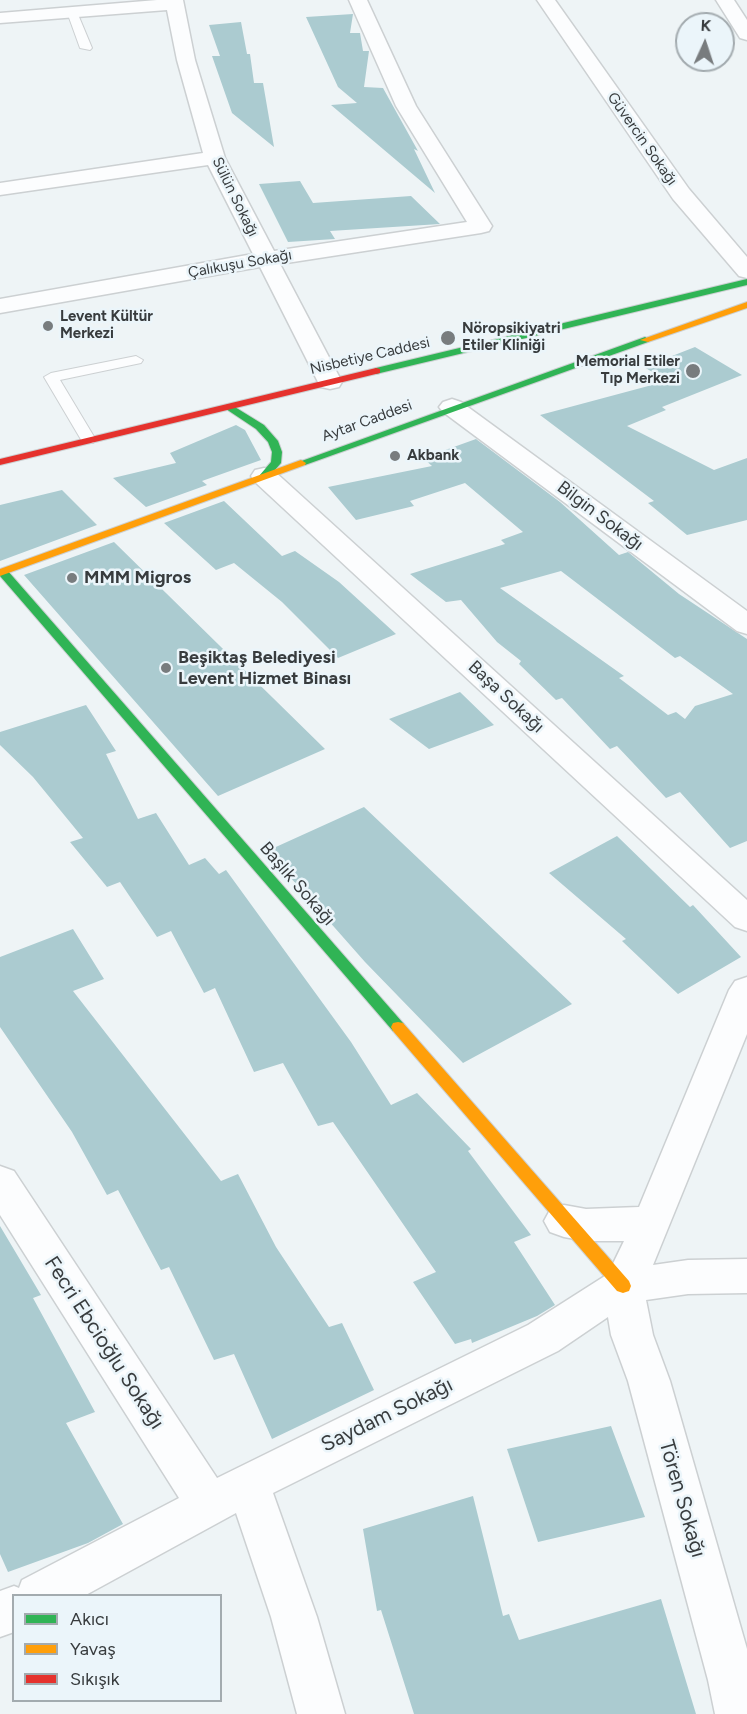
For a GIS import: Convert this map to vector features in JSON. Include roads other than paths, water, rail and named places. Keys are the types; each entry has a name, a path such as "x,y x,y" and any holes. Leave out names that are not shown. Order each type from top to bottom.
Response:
{"main road":[{"name":"Nisbetiye Caddesi","path":"0,462 747,282"},
{"name":"Aytar Caddesi","path":"2,572 264,476 460,397 484,396 744,309"},
{"path":"460,365 461,359 474,349"},
{"path":"460,397 484,396"},
{"path":"230,407 260,427 273,441 277,452 276,462 264,476"},
{"name":"Başlık Sokağı","path":"2,572 564,1221 623,1286"}],"street":[{"name":"Çalıkuşu Sokağı","path":"0,306 266,259 481,226 406,106 358,0"},
{"name":"Güvercin Sokağı","path":"546,0 681,194 747,271"},
{"path":"725,0 747,34"},
{"path":"0,18 174,2"},
{"name":"Sülün Sokağı","path":"174,2 186,60 215,158 330,382"},
{"path":"0,189 215,158"},
{"name":"Bilgin Sokağı","path":"460,397 747,625"},
{"name":"Başa Sokağı","path":"264,476 747,919"},
{"path":"623,1286 653,1221 747,990"},
{"name":"Fecri Ebcioğlu Sokağı","path":"0,1182 209,1505"},
{"path":"564,1221 598,1225 653,1221"},
{"name":"Saydam Sokağı","path":"42,1594 249,1484 543,1338 623,1286 688,1277 747,1276"},
{"name":"Tören Sokağı","path":"623,1286 632,1335 649,1381 732,1680 739,1714"},
{"path":"249,1484 294,1617 321,1714"}],"lane":[{"path":"72,12 86,48"},
{"path":"88,440 51,377 136,360"}],"place":[{"name":"Levent Kültür Merkezi","path":"48,326"},
{"name":"Nöropsikiyatri Etiler Kliniği","path":"448,338"},
{"name":"Memorial Etiler Tıp Merkezi","path":"693,371"},
{"name":"Akbank","path":"395,456"},
{"name":"MMM Migros","path":"72,578"},
{"name":"Beşiktaş Belediyesi Levent Hizmet Binası","path":"166,668"}]}
